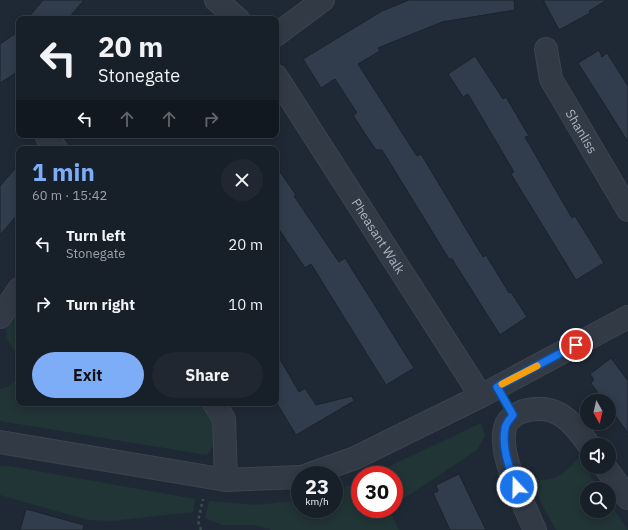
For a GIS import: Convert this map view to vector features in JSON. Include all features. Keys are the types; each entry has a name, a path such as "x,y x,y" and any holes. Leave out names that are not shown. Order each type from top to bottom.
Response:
{"street":[{"path":"216,0 235,16"},
{"path":"279,33 323,0"},
{"name":"Shanliss","path":"546,49 551,79 628,210"},
{"name":"Pheasant Walk","path":"279,80 489,391 513,415"},
{"path":"0,317 16,293"},
{"path":"332,466 355,458 489,391 628,317"},
{"path":"216,406 224,419 226,480"},
{"path":"535,530 511,473 505,443 504,427 513,415 532,409 555,411 574,425 584,438"},
{"path":"0,442 226,480 291,477"},
{"path":"610,474 628,498"}],"path":[{"path":"200,530 198,521 204,496 226,480"}],"shaded area":[{"path":"16,310 16,352 9,342 6,331 10,319"},
{"path":"16,380 16,406 203,406 213,424 216,442 207,455 0,421 0,389 9,386"},
{"path":"481,423 485,436 477,450 403,499 403,466 390,466"},
{"path":"578,458 580,461 580,474 589,474 595,482 580,482 580,518 616,518 616,512 628,530 556,530 542,505 532,480 547,480 558,476 568,469"},
{"path":"0,466 9,466 195,499 193,512 112,521 88,520 0,495"},
{"path":"351,484 351,518 393,518 399,530 272,530 255,525 223,525 205,518 209,501 256,505 291,501 291,518 343,518 343,488"}],"building":[{"path":"43,0 84,0 71,16 30,16"},
{"path":"409,0 514,0 515,10 442,22 378,48 380,51 358,64 417,156 421,154 483,257 486,255 509,293 511,292 527,317 500,335 452,259 449,259 382,150 376,150 365,134 353,115 357,113 335,79 321,88 303,59 382,11"},
{"path":"543,0 607,0 589,11 590,13 559,30"},
{"path":"16,33 16,73 0,83 0,44"},
{"path":"599,50 602,57 607,53 628,86 628,142 578,63"},
{"path":"475,56 503,99 506,97 529,136 525,137 572,218 575,216 604,263 576,280 511,174 514,172 468,94 463,97 448,74"},
{"path":"16,167 16,216 0,235 0,186"},
{"path":"279,170 296,195 294,196 339,262 345,258 414,368 386,385 311,264 305,268 279,229"},
{"path":"279,357 299,392 305,388 316,405 352,396 354,401 296,435 278,406"},
{"path":"611,358 628,381 628,433 616,417 616,394 599,394 591,383 594,380 590,374"},
{"path":"459,474 486,530 450,530 433,493 438,491 436,485"},
{"path":"26,509 84,525 83,530 20,530"}],"slow traffic":[{"path":"502,384 537,366"}],"route":[{"path":"517,487 511,473 505,443 504,427 513,415 497,387 576,345"}]}
